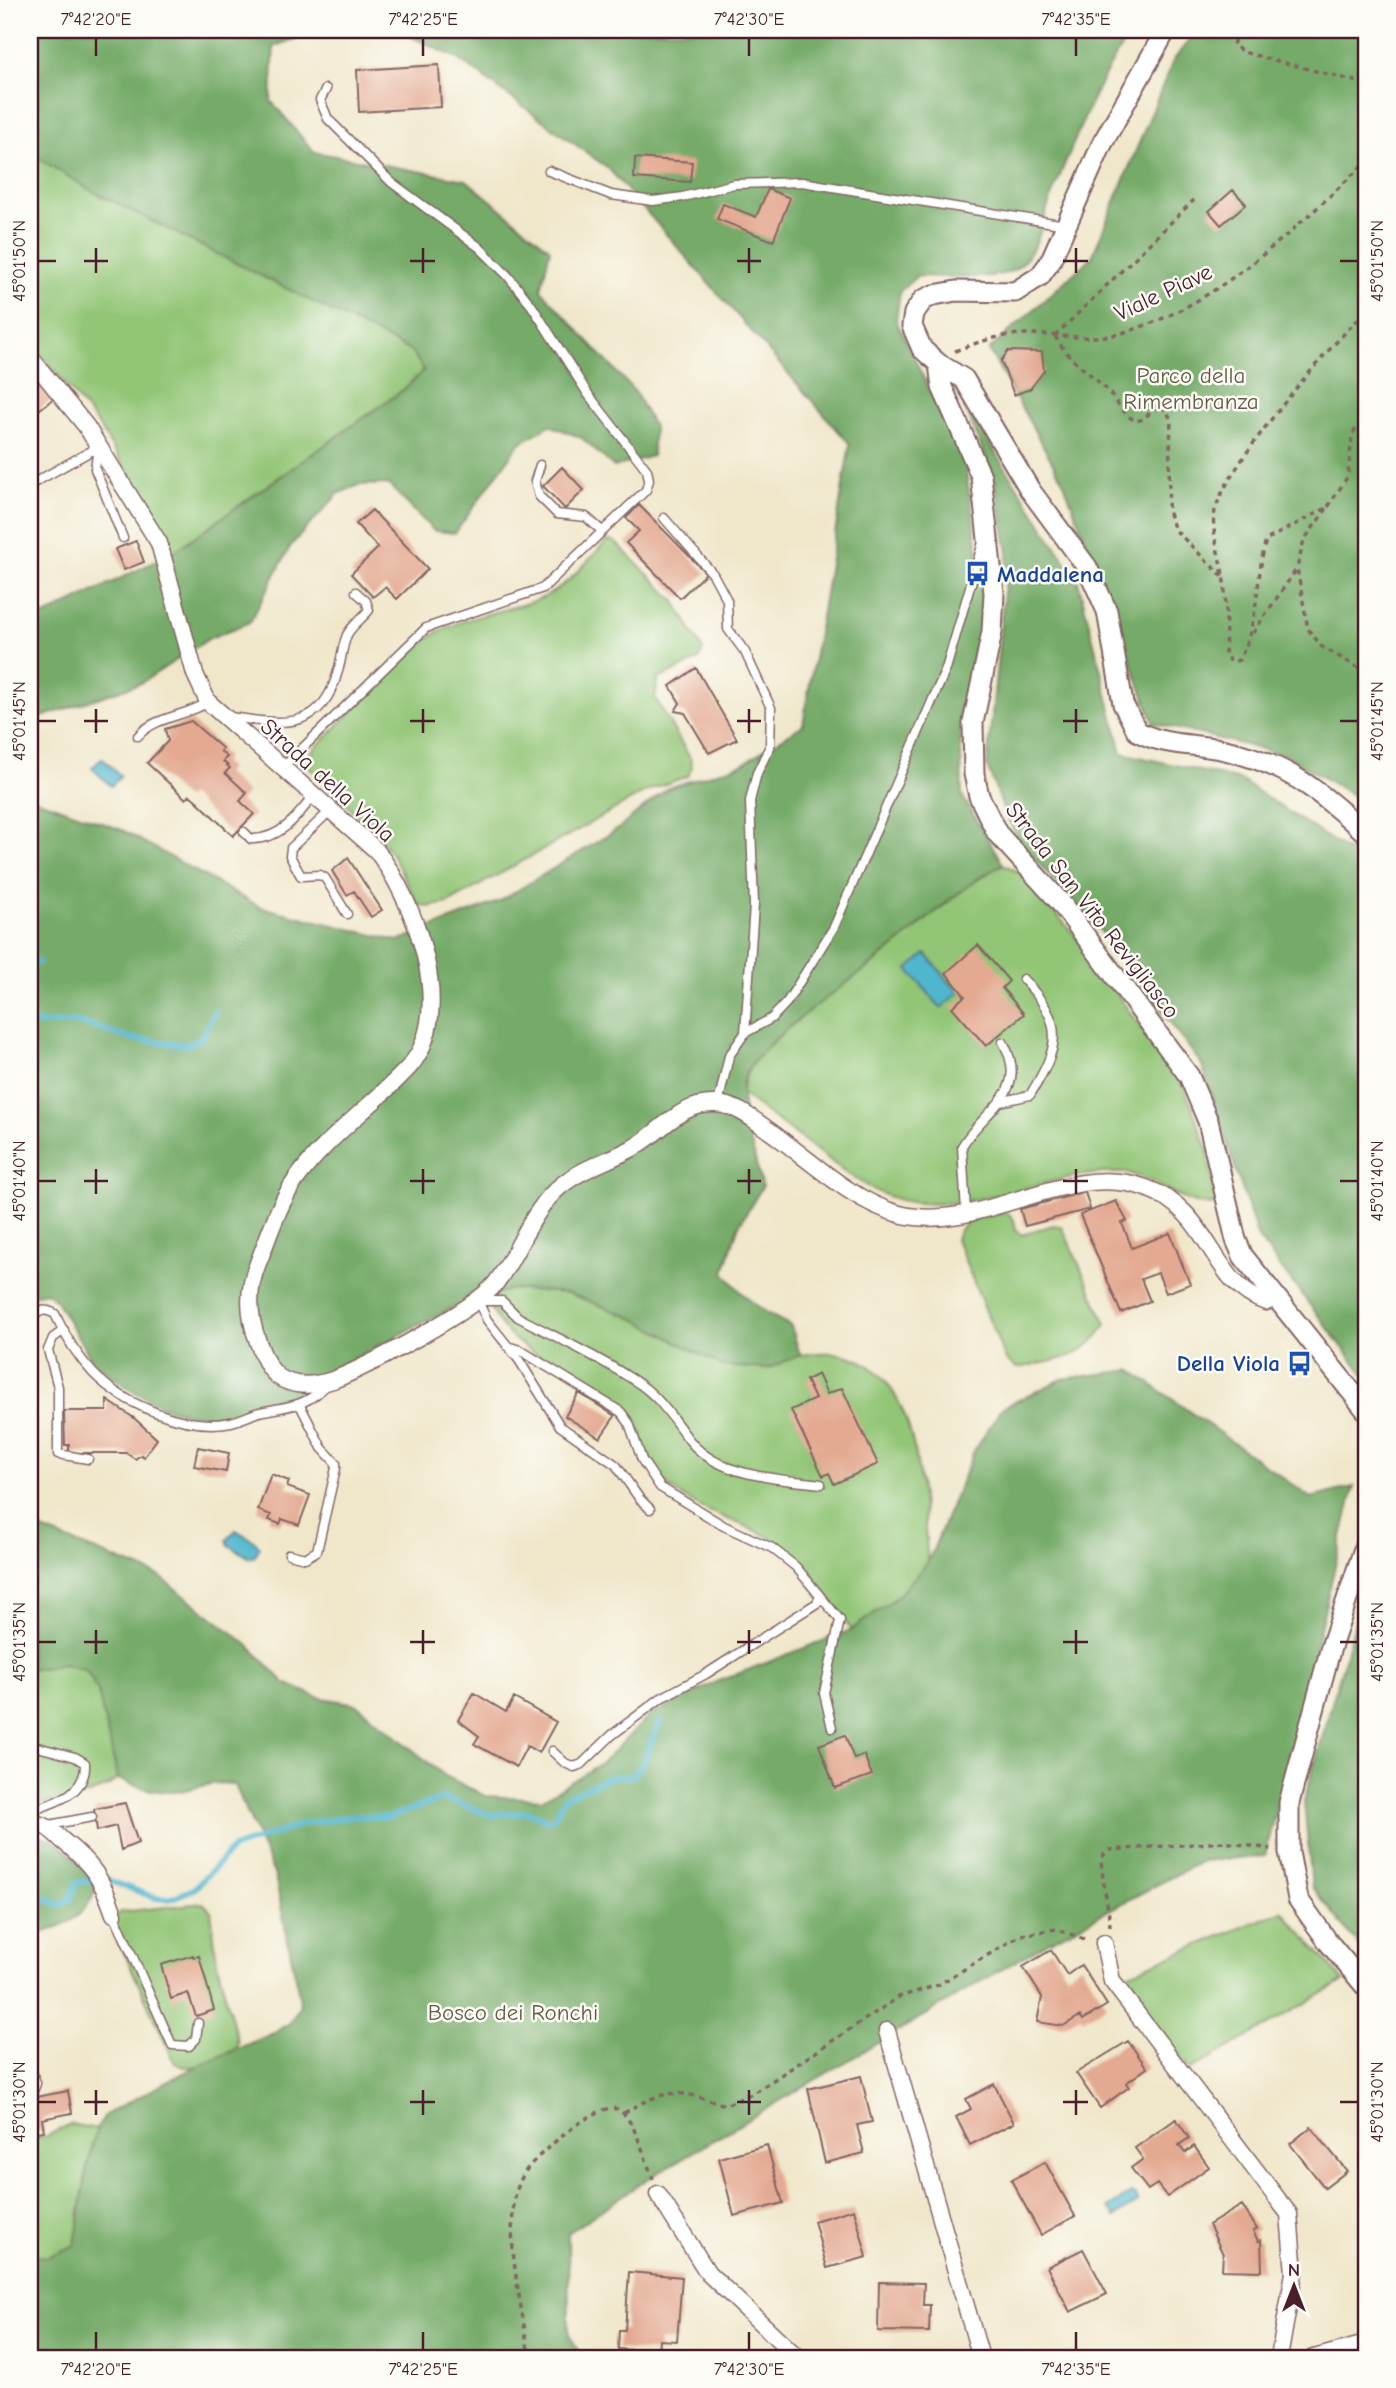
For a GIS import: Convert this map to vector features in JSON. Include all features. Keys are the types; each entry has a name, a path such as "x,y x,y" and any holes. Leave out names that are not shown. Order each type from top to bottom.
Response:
{"street":[{"name":"Strada San Vito Revigliasco","path":"1166,30 1102,144 1050,262 1024,288 998,293 956,291 934,295 923,300 914,313 912,326 922,349 939,364 942,387 977,461 987,530 994,608 973,723 974,774 979,796 998,833 1060,902 1189,1076 1208,1121 1236,1240 1255,1274 1366,1410"},
{"name":"Strada della Viola","path":"30,357 86,426 159,543 195,674 208,702 364,838 390,869 421,939 429,973 430,1010 421,1049 409,1066 338,1133 293,1184 250,1287 250,1311 254,1331 273,1373 285,1382 303,1385 330,1381 478,1301 494,1286 538,1212 559,1188 581,1172 629,1150 665,1122 688,1109 718,1104"},
{"path":"939,364 964,379 1030,490 1097,586 1113,633 1123,704 1137,731 1167,742 1222,749 1286,770 1307,782 1366,833"},
{"path":"718,1104 749,1116 858,1195 880,1207 919,1217 966,1213 1093,1181 1141,1186 1164,1196 1194,1221 1238,1288 1266,1302 1277,1298"},
{"path":"1366,1543 1331,1647 1289,1803 1289,1852 1298,1899 1329,1944 1366,1987"},
{"path":"38,1824 91,1864 105,1888 114,1914"},
{"path":"1104,1943 1112,1981 1289,2214 1294,2273 1279,2358"},
{"path":"887,2031 981,2358"},
{"path":"30,2078 30,2088"},
{"path":"659,2194 708,2273 798,2358"},
{"path":"1314,2358 1366,2344"}],"lane":[{"path":"282,768 426,628 542,588 646,490 649,480 647,470 588,394 532,306 508,276 479,247 391,183 328,119 320,100 326,89"},
{"path":"549,170 611,195 653,201 683,197 734,184 802,182 1066,225"},
{"path":"30,485 98,447"},
{"path":"98,447 95,469 123,537"},
{"path":"540,465 535,481 539,496 557,514 586,517 603,531"},
{"path":"664,518 713,574 727,600 727,629 745,652 771,708 770,746 757,773 750,801 754,905 745,1033"},
{"path":"718,1104 729,1056 745,1033 772,1018 787,1002 834,927 946,669 987,530"},
{"path":"223,716 291,723 312,716 333,687 349,630 369,610 366,601 356,592"},
{"path":"138,736 146,726 179,717 208,702"},
{"path":"244,832 251,839 264,839 283,829 315,794"},
{"path":"331,810 291,848 290,856 301,876 320,875 325,878 347,914"},
{"path":"1000,1102 1030,1095 1054,1054 1052,1023 1047,1009 1023,979"},
{"path":"966,1213 962,1146 1000,1102 1012,1079 1012,1064 1003,1042"},
{"path":"478,1301 560,1426 616,1465 650,1509"},
{"path":"478,1301 502,1301 518,1317 643,1386 676,1419 692,1444 721,1464 761,1476 821,1484"},
{"name":"Strada della Viola","path":"30,1321 39,1311 47,1309 55,1314 94,1373 152,1411 200,1424 230,1422 300,1405 315,1398 330,1381"},
{"path":"64,1330 53,1338 48,1350 58,1387 58,1454 88,1460"},
{"path":"507,1346 520,1350 621,1412 629,1423 642,1460 660,1487 724,1526 772,1548 796,1567 840,1620 824,1693 832,1728"},
{"path":"289,1554 305,1558 317,1551 336,1468 336,1464 322,1448 300,1405"},
{"path":"552,1751 565,1763 574,1767 582,1765 612,1735 662,1698 706,1674 817,1603 820,1596"},
{"path":"30,1745 75,1757 85,1763 86,1773 81,1785 69,1795 30,1811"},
{"path":"38,1824 92,1817"},
{"path":"114,1914 172,2045 189,2046 196,2039 198,2023"}],"path":[{"path":"1237,30 1233,45 1243,52 1366,84"},
{"name":"Viale Piave","path":"939,364 954,352 980,341 1011,335 1114,335 1159,318 1214,290 1299,225 1366,162"},
{"path":"1194,200 1055,336 1067,357 1102,385 1116,405 1135,421 1144,419 1157,405 1166,410 1171,420 1168,511 1175,530 1224,578"},
{"path":"1366,312 1346,330 1300,382 1222,490 1213,517 1224,578 1226,655 1231,662 1239,660 1252,634 1297,568 1304,540 1348,476 1352,435 1366,413"},
{"path":"1252,634 1260,589 1260,562 1266,540 1328,507"},
{"path":"1297,568 1308,629 1322,647 1366,672"},
{"path":"624,2113 661,2094 696,2095 724,2105 752,2094 899,1997 938,1985 1021,1935 1056,1928 1104,1943 1111,1936 1110,1905 1101,1865 1102,1857 1109,1850 1224,1842 1289,1852"},
{"path":"529,2358 513,2239 514,2204 518,2185 528,2168 598,2110 615,2108 624,2113 659,2194"}],"green space":[{"path":"30,30 322,30 274,46 271,101 314,152 466,180 550,249 541,290 635,392 654,428 652,456 614,467 582,438 550,425 519,444 455,533 434,531 388,484 359,485 339,493 291,545 250,622 210,638 141,683 30,721 30,623 172,553 403,390 424,370 411,351 92,191 30,153"},
{"path":"397,30 1133,30 1120,48 1088,108 1053,192 1036,243 1025,261 1017,268 996,275 917,276 900,291 896,320 965,465 985,596 977,659 960,712 962,796 1003,864 955,896 880,958 784,1031 752,1063 744,1077 744,1115 762,1187 738,1227 724,1272 754,1304 791,1326 800,1355 767,1369 722,1366 635,1319 568,1293 511,1289 448,1310 341,1365 306,1393 223,1415 193,1415 161,1406 126,1387 92,1360 55,1299 46,1292 30,1296 30,797 122,830 260,907 398,941 500,901 618,829 668,788 742,764 803,725 850,444 609,169 457,58"},
{"name":"Parco della Rimembranza","path":"1197,30 1366,30 1366,803 1285,755 1154,723 1064,483 989,350 1092,257 1173,61"},
{"path":"30,153 92,191 412,351 424,370 403,390 172,553 137,487 97,423 30,341"},
{"path":"963,402 1078,581 1122,753 1240,780 1366,863 1366,1377 1258,1238 1202,1065 1106,937 1019,842 1005,813 987,766 1008,552 995,481"},
{"path":"607,541 614,541 674,600 703,650 698,660 658,679 655,698 690,758 692,767 688,776 649,790 448,903 428,907 417,903 392,854 376,834 310,768 307,762 309,754 421,643 448,627 547,595 575,574"},
{"path":"1003,864 1020,873 1073,933 1185,1089 1208,1150 1216,1203 1196,1203 1136,1175 1124,1173 1074,1177 960,1202 909,1202 888,1196 848,1174 741,1093 753,1063 785,1031 955,896"},
{"path":"1008,1213 1014,1220 1016,1231 1021,1235 1053,1225 1062,1227 1106,1324 1089,1345 1079,1351 1044,1363 1017,1368 1006,1360 956,1239 963,1226 969,1222"},
{"path":"511,1289 568,1293 767,1369 802,1355 841,1354 870,1367 892,1390 906,1420 922,1493 928,1562 897,1597 851,1630 819,1583 790,1550 766,1535 689,1501 663,1481 651,1465 634,1417 612,1395 529,1350 511,1336 497,1320 489,1300 498,1293"},
{"name":"Bosco dei Ronchi","path":"1131,1370 1311,1498 1354,1487 1265,1856 1202,1861 1050,1941 641,2183 568,2233 569,2335 582,2358 30,2358 30,2256 47,2257 75,2245 87,2167 97,2129 105,2115 195,2067 274,2033 289,2023 299,2008 300,2000 275,1876 235,1785 212,1784 166,1792 146,1789 118,1779 98,1691 86,1670 64,1664 30,1670 30,1525 159,1576 248,1645 285,1683 317,1697 356,1704 445,1776 485,1796 543,1799 603,1762 650,1715 719,1681 851,1630 897,1597 928,1562 974,1451 1002,1408 1062,1379"},
{"path":"1366,1584 1366,1954 1312,1887 1304,1801"},
{"path":"64,1664 86,1670 98,1691 118,1779 87,1795 30,1804 30,1670"},
{"path":"30,1835 51,1839 60,1845 97,1886 92,1898 79,1914 52,1930 30,1937"},
{"path":"203,1903 211,1911 217,1963 238,2043 235,2050 205,2064 189,2067 175,2063 110,1922 121,1912"},
{"path":"1282,1911 1344,1981 1190,2070 1117,1978"},
{"path":"70,2124 97,2129 87,2167 75,2246 47,2257 30,2256 30,2140 49,2135"}],"water":[{"path":"102,758 121,776 111,786 92,768"},
{"path":"926,954 959,993 941,1008 908,969"},
{"path":"236,1530 256,1542 259,1547 255,1556 250,1558 229,1545 227,1540"},
{"path":"1131,2193 1137,2197 1138,2202 1115,2217 1109,2208"}],"building":[{"path":"439,65 441,107 359,112 357,70"},
{"path":"635,158 692,162 690,182 634,178"},
{"path":"768,189 790,198 773,241 717,219 723,204 756,217"},
{"path":"1233,190 1246,204 1221,225 1209,211"},
{"path":"1008,351 1042,352 1044,371 1030,389 1014,395 1001,361"},
{"path":"30,366 54,398 30,417"},
{"path":"562,467 584,490 565,509 543,486"},
{"path":"639,505 706,573 680,598 626,543 639,531 626,518"},
{"path":"372,510 428,569 397,599 385,587 373,597 351,574 378,548 356,524"},
{"path":"136,541 144,562 124,570 115,549"},
{"path":"696,668 737,739 709,753 685,713 675,711 680,703 670,686"},
{"path":"191,721 222,748 221,752 227,757 223,761 230,768 225,773 247,793 240,801 254,814 233,836 190,795 186,799 147,763 168,741 165,729"},
{"path":"348,858 382,910 371,917 354,891 347,895 332,871"},
{"path":"978,945 1009,981 1002,988 1024,1014 986,1046 952,1007 965,996 946,973"},
{"path":"1085,1192 1090,1209 1025,1226 1020,1209"},
{"path":"1116,1201 1127,1221 1122,1223 1132,1248 1170,1233 1190,1284 1166,1293 1158,1273 1141,1279 1150,1301 1121,1313 1080,1215"},
{"path":"818,1374 827,1394 842,1388 878,1464 834,1484 829,1473 823,1476 791,1410 815,1399 806,1380"},
{"path":"579,1393 615,1416 600,1438 565,1416"},
{"path":"107,1400 134,1418 157,1439 144,1457 141,1455 135,1459 126,1453 69,1453 69,1445 65,1445 64,1411 107,1411"},
{"path":"198,1447 229,1453 226,1472 194,1466"},
{"path":"271,1474 289,1481 287,1487 310,1495 299,1525 282,1519 280,1524 269,1520 271,1515 258,1510"},
{"path":"474,1693 506,1712 514,1698 556,1722 539,1753 527,1746 516,1767 474,1744 479,1736 458,1720"},
{"path":"845,1735 854,1759 864,1755 872,1775 835,1788 819,1745"},
{"path":"125,1803 138,1843 121,1850 116,1826 97,1831 94,1809"},
{"path":"1051,1950 1067,1975 1081,1965 1107,2005 1083,2020 1080,2016 1063,2026 1037,2022 1042,1997 1023,1967"},
{"path":"193,1955 199,1956 214,2010 196,2016 188,1993 171,1999 161,1965"},
{"path":"1128,2041 1147,2068 1126,2083 1129,2087 1100,2108 1076,2073"},
{"path":"861,2076 872,2122 857,2125 864,2153 825,2163 808,2089"},
{"path":"994,2084 1014,2123 970,2145 956,2117 971,2109 966,2099"},
{"path":"68,2091 72,2113 42,2119 44,2131 30,2133 30,2098"},
{"path":"1176,2119 1189,2138 1179,2145 1185,2153 1194,2146 1209,2167 1167,2197 1157,2184 1148,2190 1131,2168 1143,2159 1135,2148"},
{"path":"1311,2127 1347,2171 1325,2188 1290,2144"},
{"path":"767,2145 783,2203 734,2216 719,2158"},
{"path":"1045,2162 1075,2216 1041,2235 1011,2180"},
{"path":"1242,2205 1257,2229 1253,2231 1258,2241 1261,2240 1262,2271 1222,2270 1223,2254 1209,2225"},
{"path":"854,2209 867,2257 827,2268 814,2221"},
{"path":"1083,2249 1107,2294 1070,2312 1047,2267"},
{"path":"629,2272 682,2277 677,2341 659,2340 658,2352 618,2349 619,2330 625,2330"},
{"path":"879,2282 924,2283 923,2305 930,2305 929,2332 878,2331"},
{"path":"1077,2353 1077,2358 1047,2358 1047,2357"}],"waterway":[{"path":"30,965 39,962"},
{"path":"30,1020 40,1024 78,1022 133,1039 188,1045 201,1038 216,1011"},
{"path":"105,1879 156,1898 169,1899 194,1889 233,1848 303,1824 354,1816 389,1817 444,1798 491,1815 528,1812 547,1820 555,1817 565,1797 610,1777 632,1776 642,1765 660,1721"},
{"path":"30,1899 47,1898 59,1906 70,1899 76,1883 95,1879"}],"place":[{"name":"Maddalena","path":"977,574"},
{"name":"Della Viola","path":"1300,1363"}]}
